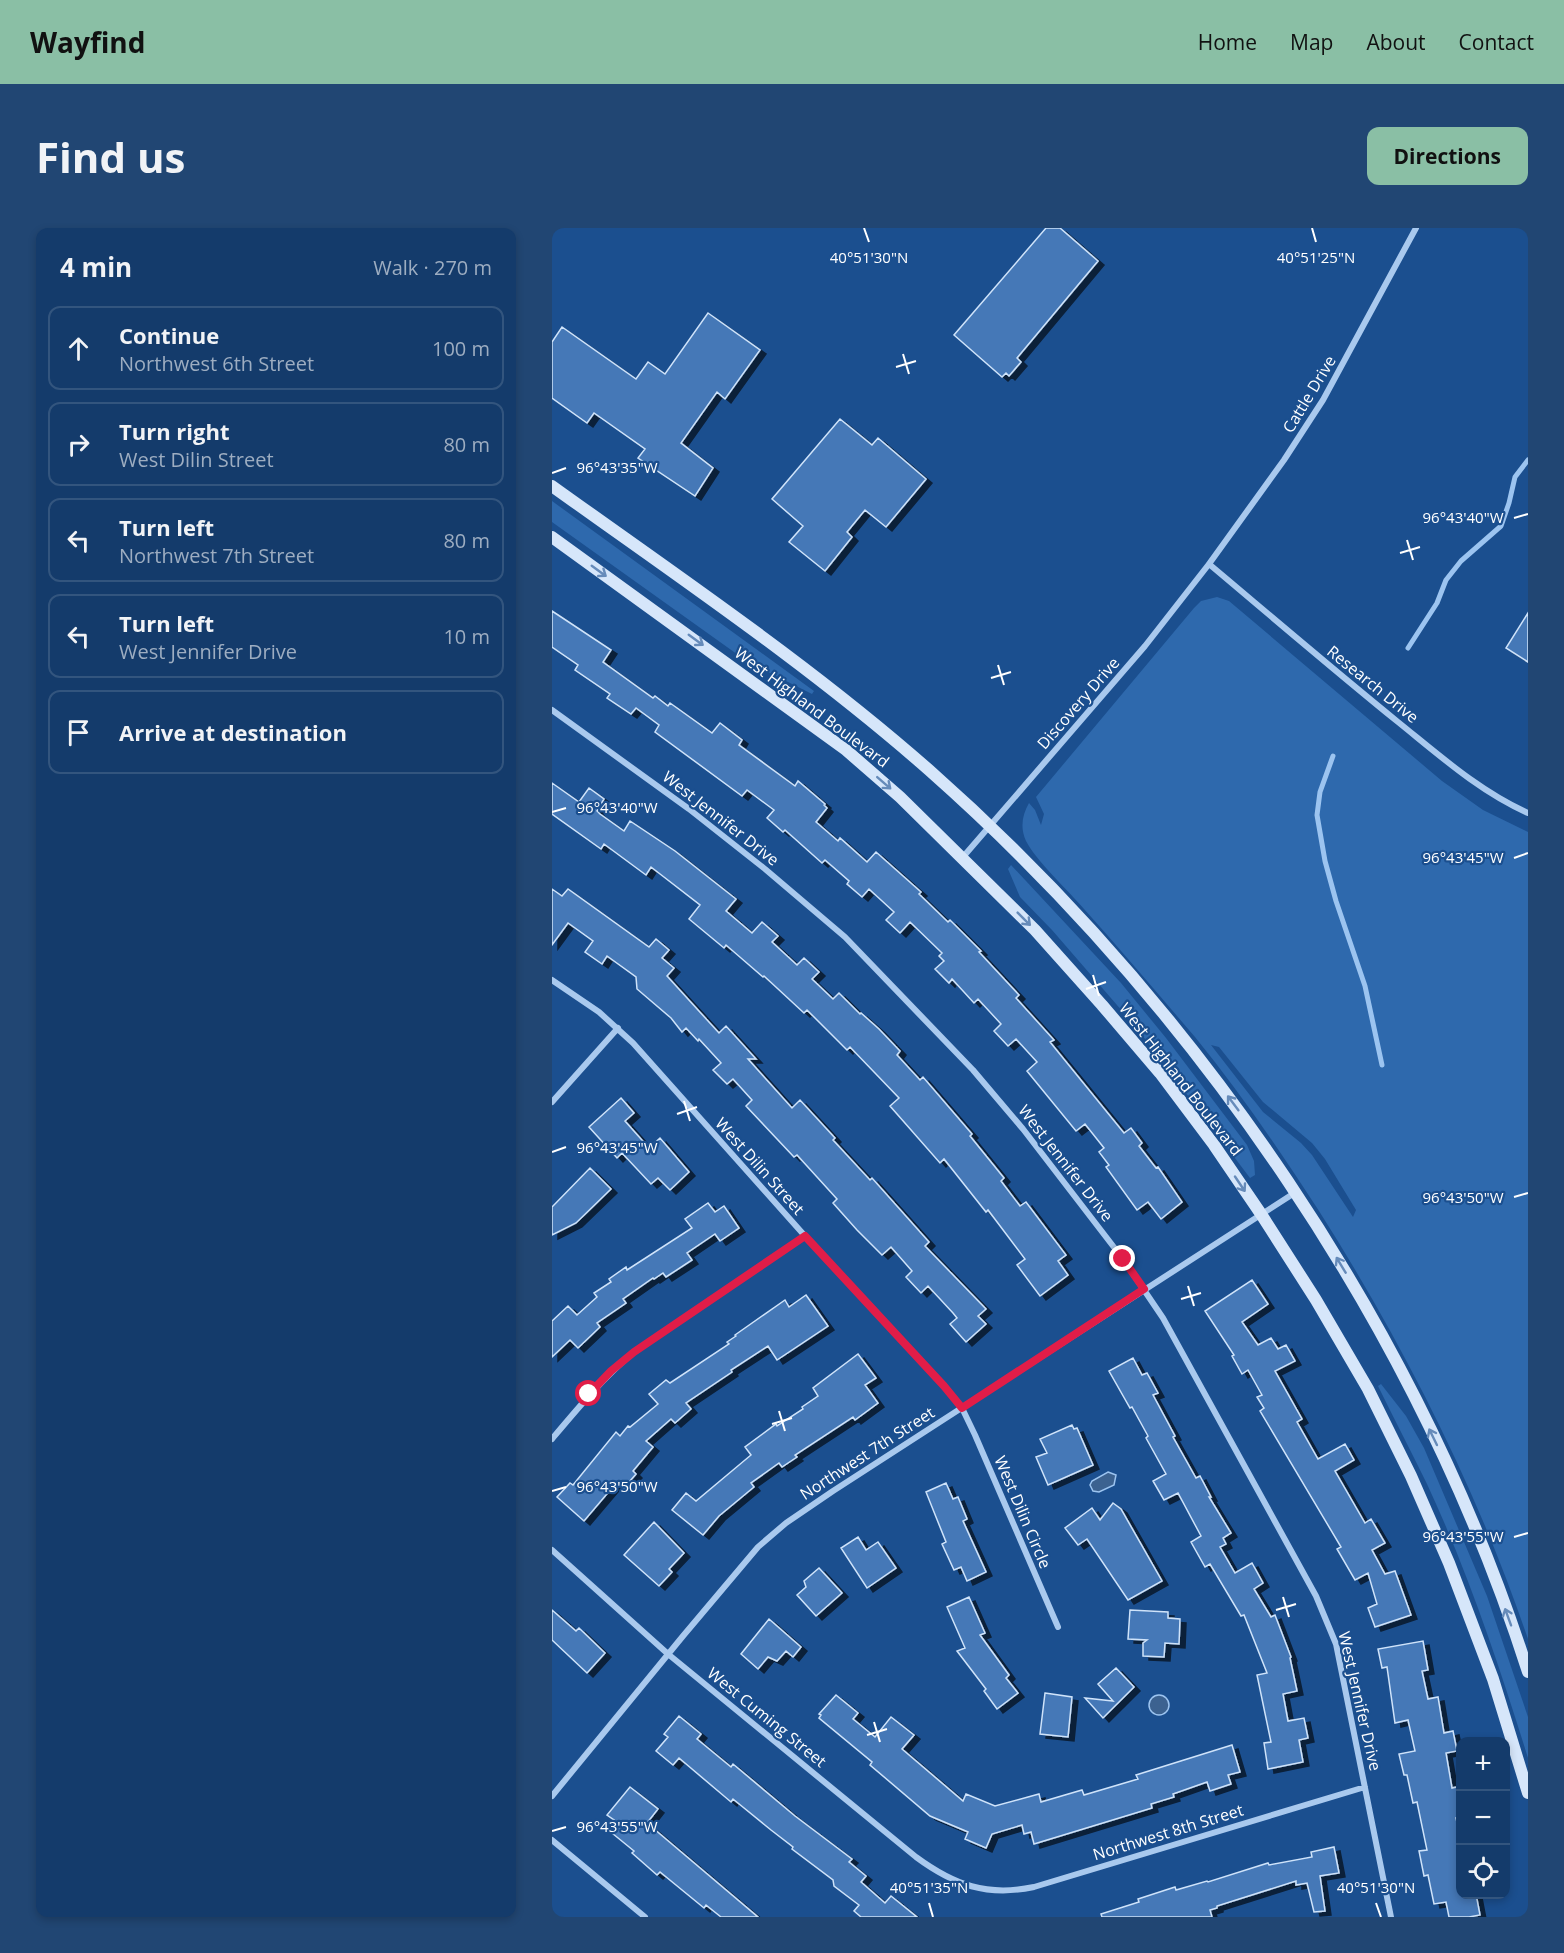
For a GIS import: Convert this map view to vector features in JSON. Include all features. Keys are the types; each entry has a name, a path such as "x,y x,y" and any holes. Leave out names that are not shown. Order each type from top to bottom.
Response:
{"main road":[{"name":"West Highland Boulevard","path":"552,486 793,659 912,755 991,826 1105,946 1160,1009 1248,1122 1296,1192 1350,1279 1442,1456 1473,1525 1528,1672"},
{"name":"West Highland Boulevard","path":"552,537 846,750 900,797 1035,930 1160,1073 1214,1145 1261,1214 1316,1300 1368,1389 1411,1476 1449,1563 1493,1679 1528,1793"}],"street":[{"name":"Cattle Drive","path":"1209,564 1284,460 1323,400 1416,228"},
{"name":"Research Drive","path":"1209,564 1329,666 1466,777 1528,813"},
{"name":"Discovery Drive","path":"963,857 1145,646 1209,564"},
{"name":"West Jennifer Drive","path":"552,710 689,809 765,869 845,937 973,1070 1023,1129 1144,1289 1163,1318 1320,1604 1335,1644 1390,1917"},
{"name":"West Dilin Street","path":"552,980 618,1028 962,1408"},
{"path":"552,1102 618,1028"},
{"name":"Northwest 7th Street","path":"552,1796 740,1568 771,1535 833,1491 1296,1192"},
{"path":"552,1439 603,1379 634,1352 805,1236"},
{"name":"West Dilin Circle","path":"962,1408 1058,1627"},
{"name":"West Cuming Street","path":"552,1550 668,1654 916,1857 947,1878 976,1888"},
{"name":"Northwest 8th Street","path":"976,1888 1012,1890 1034,1887 1365,1786"},
{"path":"552,1840 645,1917"}],"shaded area":[{"path":"552,501 814,691 812,694 748,662 552,522"},
{"path":"1217,597 1229,601 1442,781 1483,810 1528,832 1528,1639 1486,1528 1436,1419 1380,1313 1319,1211 1290,1166 1212,1058 1045,867 1024,836 1023,822 1029,803 1035,810 1041,825 1044,814 1036,797 1201,601","holes":["1211,1045 1219,1047 1263,1102 1312,1143 1325,1159 1356,1210 1353,1217 1312,1155 1263,1112"]},
{"path":"1011,865 1121,983 1166,1038 1247,1145 1254,1161 1255,1175 1250,1178 1136,1027 1052,930 1020,897 1008,869"},
{"path":"1381,1384 1406,1416 1424,1448 1487,1596 1528,1717 1528,1758 1494,1654 1456,1551 1427,1484 1378,1386"},
{"path":"1108,1472 1116,1475 1114,1485 1099,1492 1093,1491 1090,1485 1092,1481"},
{"path":"1155,1695 1163,1695 1169,1701 1169,1709 1163,1715 1155,1715 1149,1709 1149,1701"}],"building":[{"path":"1046,228 1060,228 1098,261 1017,358 1021,362 1009,376 1006,373 1002,377 954,335"},
{"path":"708,313 760,350 725,399 717,392 681,443 713,468 695,496 638,458 645,449 594,413 587,423 552,398 552,342 562,327 636,379 648,362 665,374"},
{"path":"840,419 872,445 878,438 926,479 886,527 865,510 847,532 852,537 825,571 789,542 803,526 772,499"},
{"path":"552,611 611,650 603,662 653,698 655,696 668,706 670,703 712,733 720,723 742,740 739,745 795,786 798,781 827,808 816,822 838,841 840,838 867,862 876,852 921,892 919,894 948,922 950,920 981,951 979,952 1019,995 1016,998 1054,1040 1050,1042 1124,1133 1131,1128 1142,1143 1139,1146 1156,1168 1158,1167 1182,1202 1161,1219 1148,1202 1137,1210 1106,1167 1109,1165 1099,1152 1104,1148 1085,1124 1076,1131 1027,1071 1037,1062 1016,1039 1008,1046 994,1031 1001,1024 978,999 974,1003 952,979 949,983 935,969 944,961 939,956 942,953 910,922 900,933 886,920 894,912 869,889 862,897 847,884 849,881 825,860 822,863 785,830 783,832 767,818 774,810 747,790 742,796 655,732 659,725 636,708 631,714 607,698 610,694 575,670 578,665 552,647"},
{"path":"1528,613 1528,662 1506,648"},
{"path":"552,783 579,802 589,788 604,799 597,811 600,814 624,831 630,821 675,851 736,899 726,911 752,933 762,922 778,936 772,942 797,965 804,958 819,972 812,979 833,999 839,993 879,1029 900,1051 897,1055 920,1080 923,1077 972,1134 970,1136 1004,1178 1001,1181 1020,1206 1026,1202 1066,1255 1058,1261 1068,1275 1040,1296 1017,1265 1025,1259 988,1210 986,1212 944,1159 940,1163 890,1106 899,1098 850,1047 847,1050 807,1010 804,1013 764,976 726,945 724,948 689,919 700,905 651,867 646,875 604,844 601,849 552,814"},
{"path":"552,889 562,896 568,889 649,947 656,939 669,950 662,958 674,968 667,976 719,1033 726,1026 756,1059 748,1059 792,1108 800,1100 835,1138 833,1140 870,1180 872,1178 929,1242 925,1246 986,1309 978,1316 986,1324 966,1342 950,1324 957,1318 953,1313 928,1286 921,1293 906,1277 912,1271 891,1247 882,1255 857,1230 833,1203 837,1199 797,1155 794,1157 746,1106 752,1100 733,1079 727,1084 713,1070 721,1063 699,1039 698,1041 686,1028 682,1032 671,1018 637,989 636,977 607,956 602,964 585,952 593,941 568,923 552,945"},
{"path":"621,1098 634,1113 625,1121 649,1148 660,1138 689,1172 670,1190 658,1178 651,1184 622,1153 617,1158 589,1127"},
{"path":"590,1168 611,1189 576,1223 552,1235 552,1207"},
{"path":"708,1203 715,1212 724,1206 739,1228 720,1241 715,1234 687,1253 692,1260 666,1277 663,1273 653,1278 623,1299 626,1303 597,1323 600,1327 578,1348 570,1340 552,1357 552,1321 568,1306 577,1315 597,1297 594,1293 611,1282 609,1279 692,1228 685,1219"},
{"path":"1252,1280 1268,1304 1242,1322 1258,1345 1271,1338 1278,1349 1286,1345 1295,1361 1275,1371 1302,1419 1297,1422 1318,1459 1345,1444 1354,1460 1335,1471 1365,1523 1371,1519 1385,1543 1372,1550 1385,1574 1395,1571 1411,1615 1375,1627 1368,1608 1377,1604 1368,1573 1355,1580 1337,1549 1341,1547 1260,1411 1264,1408 1257,1397 1262,1395 1248,1370 1242,1374 1232,1356 1234,1355 1205,1311"},
{"path":"806,1295 828,1326 777,1360 768,1346 686,1403 691,1409 675,1423 671,1419 646,1441 653,1447 633,1471 636,1474 624,1488 617,1482 584,1521 557,1497 570,1483 573,1485 616,1432 620,1436 628,1426 630,1427 658,1404 649,1394 666,1380 670,1383 729,1344 727,1342 735,1335 785,1300 789,1307"},
{"path":"858,1354 876,1378 865,1385 878,1403 855,1420 853,1417 795,1455 797,1457 782,1467 779,1463 751,1483 754,1487 719,1516 703,1535 672,1510 686,1493 696,1501 751,1455 745,1447 776,1424 777,1426 803,1409 802,1407 818,1396 813,1388"},
{"path":"1133,1358 1142,1375 1147,1373 1158,1393 1153,1395 1175,1436 1173,1437 1196,1478 1200,1476 1211,1497 1209,1497 1231,1533 1223,1538 1226,1544 1220,1547 1235,1573 1252,1563 1263,1583 1254,1589 1271,1617 1275,1615 1291,1657 1297,1691 1283,1694 1288,1721 1304,1718 1308,1738 1299,1740 1303,1762 1268,1769 1264,1743 1271,1742 1257,1675 1267,1673 1244,1615 1241,1616 1210,1564 1205,1567 1191,1542 1201,1536 1178,1493 1164,1500 1153,1481 1166,1474 1132,1407 1130,1408 1109,1371"},
{"path":"1072,1425 1074,1429 1077,1428 1093,1465 1048,1485 1036,1457 1047,1453 1040,1439"},
{"path":"946,1483 953,1499 958,1497 967,1519 963,1521 986,1572 967,1581 961,1567 954,1570 942,1544 946,1542 926,1492"},
{"path":"1113,1503 1121,1509 1162,1581 1128,1600 1087,1539 1078,1545 1065,1528 1092,1508 1100,1520"},
{"path":"654,1522 684,1553 669,1569 672,1572 659,1586 624,1555"},
{"path":"858,1537 866,1550 878,1542 896,1568 867,1588 841,1548"},
{"path":"819,1568 842,1593 816,1616 797,1595 806,1587 804,1581"},
{"path":"969,1597 985,1633 980,1635 1009,1675 1006,1678 1018,1693 997,1709 984,1691 986,1689 957,1651 965,1648 947,1607"},
{"path":"552,1610 576,1631 579,1628 605,1653 587,1673 552,1640"},
{"path":"1130,1610 1168,1612 1168,1618 1180,1619 1179,1644 1165,1643 1164,1657 1143,1656 1143,1643 1147,1640 1128,1639"},
{"path":"769,1619 801,1647 793,1657 786,1651 777,1661 768,1657 758,1669 741,1654"},
{"path":"1423,1641 1428,1670 1422,1671 1428,1699 1438,1697 1444,1733 1453,1731 1456,1746 1456,1751 1446,1753 1452,1788 1456,1787 1456,1899 1477,1899 1480,1915 1449,1917 1446,1902 1434,1904 1428,1875 1424,1876 1419,1851 1427,1850 1417,1802 1413,1803 1407,1775 1404,1775 1399,1754 1415,1751 1408,1720 1395,1723 1387,1667 1382,1668 1378,1649"},
{"path":"1116,1668 1134,1687 1103,1718 1085,1698 1113,1701 1098,1684"},
{"path":"1045,1693 1072,1697 1068,1737 1040,1734"},
{"path":"836,1695 858,1713 853,1719 875,1737 891,1717 914,1735 902,1749 963,1801 966,1794 995,1806 1039,1794 1041,1802 1082,1790 1084,1795 1138,1779 1136,1775 1232,1745 1240,1772 1228,1775 1231,1784 1210,1791 1207,1782 1173,1794 1174,1797 1151,1804 1152,1808 1034,1844 1031,1832 1024,1834 1022,1825 992,1834 986,1848 965,1839 968,1832 930,1816 870,1765 872,1762 819,1718 821,1715 819,1714"},
{"path":"679,1716 701,1734 697,1739 731,1767 733,1764 795,1816 852,1859 849,1862 866,1876 861,1882 885,1903 891,1896 917,1917 861,1917 854,1911 859,1905 834,1886 833,1880 792,1849 793,1847 733,1799 731,1802 679,1758 673,1765 656,1751 668,1737 664,1734"},
{"path":"630,1787 658,1809 647,1823 758,1917 721,1917 706,1905 704,1908 660,1872 657,1875 632,1853 634,1851 607,1829 614,1820 607,1815"},
{"path":"1334,1847 1339,1873 1320,1876 1325,1911 1314,1912 1307,1883 1296,1885 1296,1881 1217,1906 1210,1910 1212,1917 1102,1917 1101,1914 1175,1887 1176,1890 1208,1882 1268,1863 1269,1865 1312,1857 1311,1852"}],"waterway":[{"path":"1408,648 1437,603 1446,580 1461,561 1501,526 1515,477 1528,460"},
{"path":"1333,756 1320,792 1317,815 1325,861 1365,986 1382,1065"}],"route":[{"path":"589,1394 611,1371 634,1352 805,1236 962,1408 1144,1289 1123,1259"}]}
